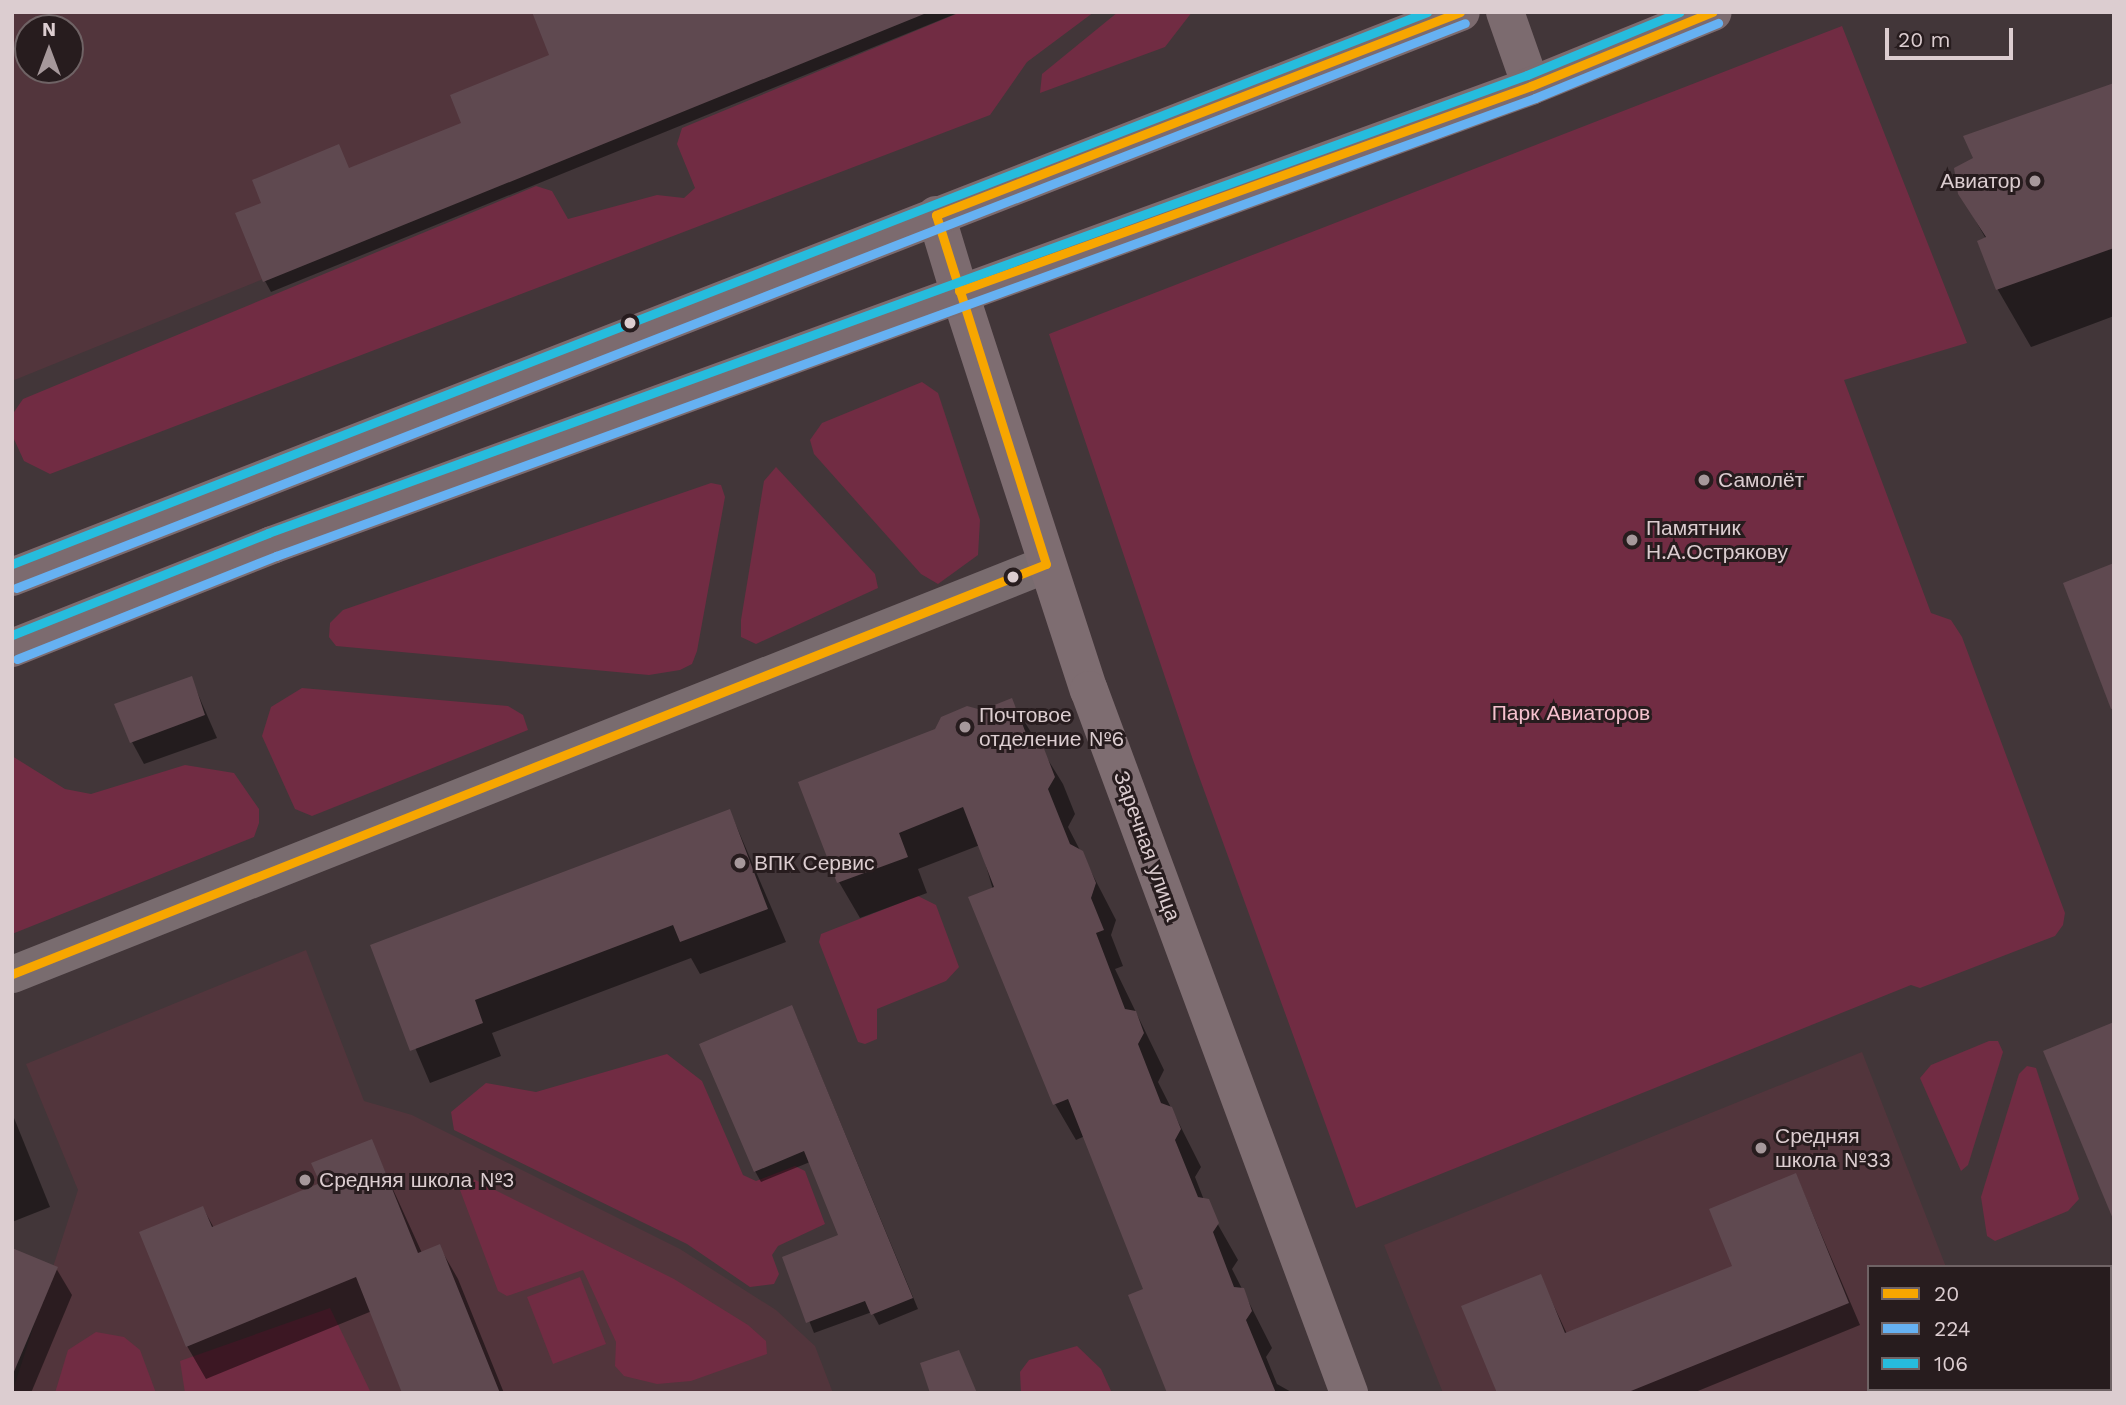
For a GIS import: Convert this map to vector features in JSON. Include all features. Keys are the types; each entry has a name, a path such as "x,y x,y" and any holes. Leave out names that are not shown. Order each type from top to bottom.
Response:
{"main road":[{"path":"12,577 1461,12"},
{"path":"1505,12 1531,86"},
{"path":"12,648 272,545 722,384 959,291 1531,86 1713,12"},
{"name":"Заречная улица","path":"936,215 959,291"}],"street":[{"name":"Заречная улица","path":"959,291 1046,564 1349,1393"},
{"path":"12,974 1046,564"}],"shaded area":[{"path":"12,12 921,12 12,381"},
{"name":"Средняя школа №3","path":"306,950 364,1101 412,1115 680,1249 776,1310 815,1346 833,1393 12,1393 78,1190 26,1064"},
{"name":"Средняя школа №33","path":"1862,1052 1945,1265 1867,1265 1867,1391 1995,1393 1443,1393 1384,1245"}],"green space":[{"path":"961,12 1094,12 1027,62 990,115 50,474 24,461 13,437 12,415 23,399 536,186 552,191 568,219 657,195 684,198 695,188 677,144 682,128"},
{"path":"1118,12 1192,12 1165,47 1040,93 1042,74"},
{"name":"Парк Авиаторов","path":"1842,26 1967,343 1844,380 1931,613 1951,620 1962,637 2065,913 2063,925 2055,936 1920,988 1911,985 1356,1208 1193,760 1049,334"},
{"path":"922,382 938,393 980,520 978,555 938,584 921,574 814,454 810,440 822,423"},
{"path":"776,467 875,574 878,588 756,644 741,637 741,620 764,481"},
{"path":"711,483 721,485 725,497 697,651 692,664 680,670 649,675 336,646 329,637 330,623 343,610"},
{"path":"302,688 508,706 523,715 528,730 312,816 295,809 262,736 271,707"},
{"path":"12,756 65,789 91,794 185,765 234,773 259,809 259,823 254,837 12,934"},
{"path":"918,896 936,905 959,967 946,981 877,1009 877,1039 865,1044 858,1042 819,942 821,934"},
{"path":"1989,1041 1998,1041 2003,1052 1968,1165 1961,1171 1920,1078 1931,1065"},
{"path":"667,1054 702,1081 743,1175 756,1181 795,1166 805,1171 825,1224 778,1246 772,1255 779,1274 774,1284 750,1287 687,1244 454,1130 451,1112 486,1083 536,1092"},
{"path":"2027,1066 2036,1068 2079,1199 2068,1211 1995,1241 1987,1236 1981,1197 2019,1074"},
{"path":"473,1179 674,1279 748,1325 766,1341 767,1354 691,1381 657,1384 624,1376 615,1366 616,1342 583,1270 507,1296 498,1291 460,1190 461,1182"},
{"path":"580,1277 606,1344 553,1364 527,1297"},
{"path":"330,1308 371,1393 185,1393 180,1361"},
{"path":"96,1332 124,1337 140,1350 156,1393 55,1393 68,1350"},
{"path":"1077,1346 1101,1369 1112,1393 1021,1393 1020,1372 1029,1360"}],"building":[{"path":"532,12 924,14 263,282 235,213 261,203 252,180 339,144 349,168 461,123 450,95 549,55"},
{"name":"Авиатор","path":"2114,83 2114,248 1996,290 1977,241 1986,237 1958,194 1954,168 1973,158 1963,136"},
{"path":"2114,563 2114,708 2111,709 2063,583"},
{"path":"192,676 205,715 130,743 114,704"},
{"path":"1012,698 1029,741 1043,746 1055,777 1048,789 1070,844 1083,851 1096,883 1091,898 1104,930 1096,933 1125,1009 1136,1011 1144,1033 1138,1044 1161,1103 1172,1107 1181,1129 1175,1140 1198,1197 1209,1199 1219,1223 1213,1232 1234,1287 1244,1288 1252,1311 1246,1320 1276,1393 1167,1393 1128,1295 1143,1289 1068,1099 1053,1105 968,897 994,887 963,807 899,833 908,857 837,883 798,782 935,729 941,717 967,706 982,710"},
{"path":"730,809 768,909 680,942 673,925 475,1000 483,1023 410,1051 370,945"},
{"path":"792,1005 913,1298 871,1315 865,1301 806,1323 782,1257 838,1235 804,1151 754,1172 699,1044"},
{"path":"2114,1022 2114,1219 2113,1219 2043,1051"},
{"path":"372,1139 418,1253 440,1244 500,1393 402,1393 356,1277 186,1347 139,1232 203,1206 212,1227 320,1183 311,1163"},
{"path":"1796,1173 1849,1303 1626,1393 1497,1393 1461,1306 1541,1274 1565,1333 1732,1266 1709,1209"},
{"path":"12,1248 58,1267 13,1374 12,1374"},
{"path":"959,1350 977,1393 930,1393 920,1363"}],"transit line":[{"name":"106","path":"12,564 1427,12"},
{"name":"20","path":"1046,564 936,215 1460,12"},
{"name":"106","path":"12,635 268,533 1527,75 1680,12"},
{"name":"20","path":"959,291 1531,86 1712,12"},
{"name":"224","path":"16,588 1465,23"},
{"name":"224","path":"17,659 276,556 1535,98 1718,23"},
{"name":"20","path":"12,974 1046,564"}],"place":[{"name":"Авиатор","path":"2035,181"},
{"name":"Самолёт","path":"1704,480"},
{"name":"Памятник Н.А.Острякову","path":"1632,540"},
{"name":"Почтовое отделение №6","path":"965,727"},
{"name":"ВПК Сервис","path":"740,863"},
{"name":"Средняя школа №33","path":"1761,1148"},
{"name":"Средняя школа №3","path":"305,1180"}]}
